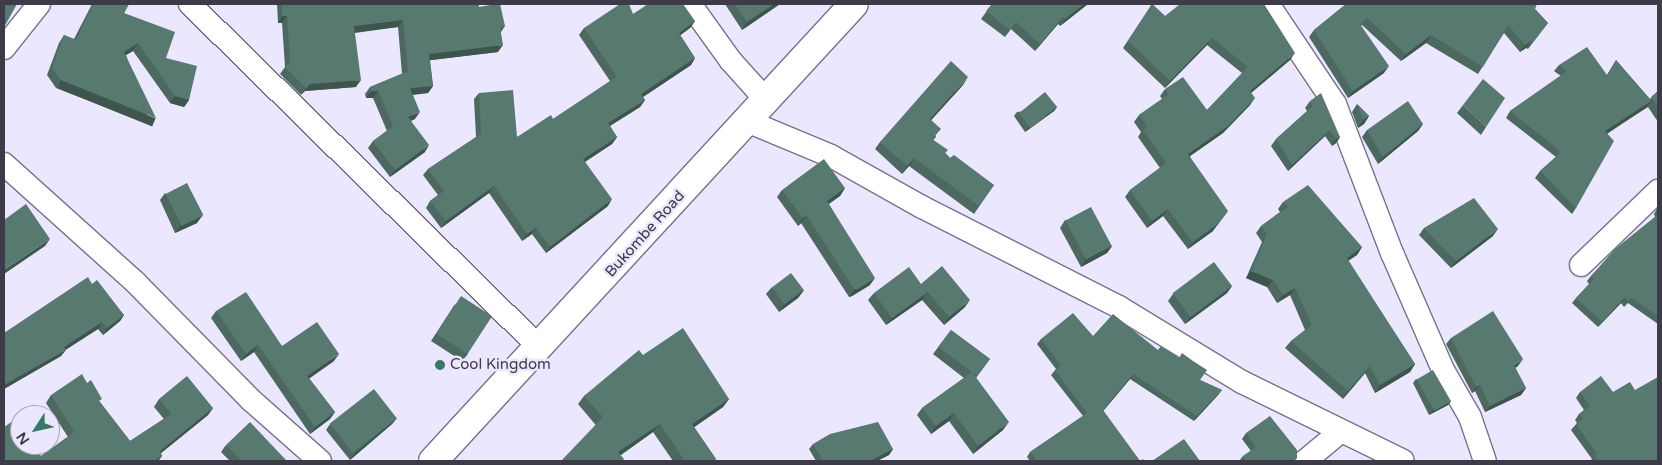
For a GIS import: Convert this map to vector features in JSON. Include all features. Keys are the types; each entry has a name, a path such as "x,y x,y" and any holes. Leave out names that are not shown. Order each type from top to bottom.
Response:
{"main road":[{"name":"Bukombe Road","path":"433,461 540,348 854,4"}],"street":[{"path":"4,48 39,4"},
{"path":"190,4 540,348"},
{"path":"690,4 731,61 766,100"},
{"path":"1268,4 1335,104 1392,253 1442,370 1470,417 1485,461"},
{"path":"747,121 831,156 922,207 986,236 1120,307 1242,382 1340,432 1403,461"},
{"path":"4,164 135,282 251,400 320,461"},
{"path":"1581,265 1658,191"},
{"path":"1305,461 1340,432"}],"building":[{"path":"4,4 17,4 7,22 4,20"},
{"path":"93,4 129,4 124,13 175,32 166,58 197,66 189,100 175,96 138,43 124,52 156,118 61,80 52,68 64,35 76,40"},
{"path":"282,4 479,4 479,7 500,4 505,26 500,27 503,45 429,54 433,86 410,88 420,112 408,117 429,145 395,170 373,141 393,126 378,91 371,91 370,87 408,71 403,20 354,26 361,80 310,84 306,88 285,67 290,62 287,16 282,16"},
{"path":"620,4 629,4 633,14 648,4 683,4 695,21 679,33 695,58 641,94 645,100 608,123 617,137 583,159 612,199 550,247 536,228 527,234 494,186 446,221 430,201 444,191 428,169 481,134 479,93 513,90 517,137 551,115 553,119 617,77 584,28"},
{"path":"735,4 774,4 747,22"},
{"path":"992,4 1084,4 1065,19 1063,17 1040,44 1016,22 1010,30 986,11"},
{"path":"1152,4 1165,16 1180,4 1264,4 1295,53 1250,91 1255,98 1228,126 1188,154 1228,211 1218,224 1193,242 1168,209 1152,221 1130,190 1166,163 1143,130 1147,126 1139,115 1169,94 1165,89 1183,77 1207,110 1248,67 1212,38 1170,81 1128,41"},
{"path":"1346,4 1537,4 1535,9 1548,23 1533,42 1531,41 1525,45 1508,25 1483,67 1431,35 1406,54 1367,18 1360,24 1389,66 1353,91 1314,30"},
{"path":"1587,47 1607,75 1616,60 1651,101 1605,131 1614,141 1576,208 1540,171 1561,152 1510,111 1567,71 1559,65"},
{"path":"951,61 968,77 930,119 941,129 932,139 948,150 945,153 950,158 954,155 994,185 979,206 914,158 907,166 880,142"},
{"path":"1483,79 1505,98 1486,127 1463,105"},
{"path":"1658,91 1658,107 1651,97"},
{"path":"1045,92 1057,107 1031,128 1019,113"},
{"path":"1321,93 1340,137 1336,139 1330,130 1292,165 1276,139 1313,106 1310,101"},
{"path":"1408,101 1423,124 1383,157 1367,130"},
{"path":"1357,104 1369,116 1363,120"},
{"path":"824,159 845,188 827,201 875,278 858,289 854,289 807,216 803,218 782,190"},
{"path":"187,183 203,215 182,226 166,194"},
{"path":"1308,185 1362,247 1347,258 1415,364 1380,385 1370,366 1348,391 1291,341 1312,325 1295,288 1283,295 1273,280 1251,271 1267,234 1261,226 1288,207 1283,202"},
{"path":"1474,198 1498,229 1456,261 1424,228"},
{"path":"26,204 50,239 4,270 4,220"},
{"path":"1091,207 1112,246 1086,259 1065,221"},
{"path":"1656,216 1658,219 1658,316 1632,298 1628,301 1625,297 1602,322 1576,298 1594,279 1591,276 1615,249"},
{"path":"1214,262 1232,286 1191,317 1172,293"},
{"path":"942,266 970,300 949,317 928,292 892,318 874,293 909,267 921,284"},
{"path":"791,273 804,290 784,304 772,287"},
{"path":"88,277 92,284 97,280 124,315 107,328 102,322 64,347 66,350 4,385 4,333"},
{"path":"246,292 282,346 317,322 339,354 307,376 335,412 315,427 258,345 246,354 216,311"},
{"path":"461,296 492,316 468,354 436,334"},
{"path":"1493,311 1523,359 1514,365 1526,388 1490,406 1480,385 1476,387 1451,338"},
{"path":"1073,313 1093,336 1113,314 1158,350 1161,346 1179,358 1182,353 1207,370 1200,380 1222,390 1197,416 1133,374 1103,410 1140,461 1037,461 1030,452 1087,413 1055,370 1061,366 1041,339"},
{"path":"683,328 729,399 692,424 716,459 712,461 685,461 660,424 618,452 624,459 622,461 561,461 603,417 584,396 639,350 643,355"},
{"path":"951,330 990,359 977,376 938,347"},
{"path":"1433,370 1451,401 1435,411 1417,380"},
{"path":"972,372 1009,422 978,446 954,413 936,426 922,408"},
{"path":"82,374 87,383 91,380 102,399 99,401 130,441 171,414 159,399 187,376 213,408 160,451 162,456 154,461 4,461 4,427 10,423 10,455 60,455 60,442 74,432 60,409 60,405 57,405 51,395"},
{"path":"1601,376 1613,392 1630,382 1635,390 1658,377 1658,461 1598,461 1594,456 1597,454 1576,424 1583,419 1579,414 1590,406 1580,392"},
{"path":"374,389 397,418 353,453 330,423"},
{"path":"1270,416 1297,450 1297,458 1292,461 1246,461 1243,456 1256,447 1246,433"},
{"path":"250,422 285,461 242,461 226,445"},
{"path":"878,422 893,449 870,461 823,461 813,444 830,434"},
{"path":"1184,439 1200,461 1152,461"}],"place":[{"name":"Cool Kingdom","path":"440,365"}]}
